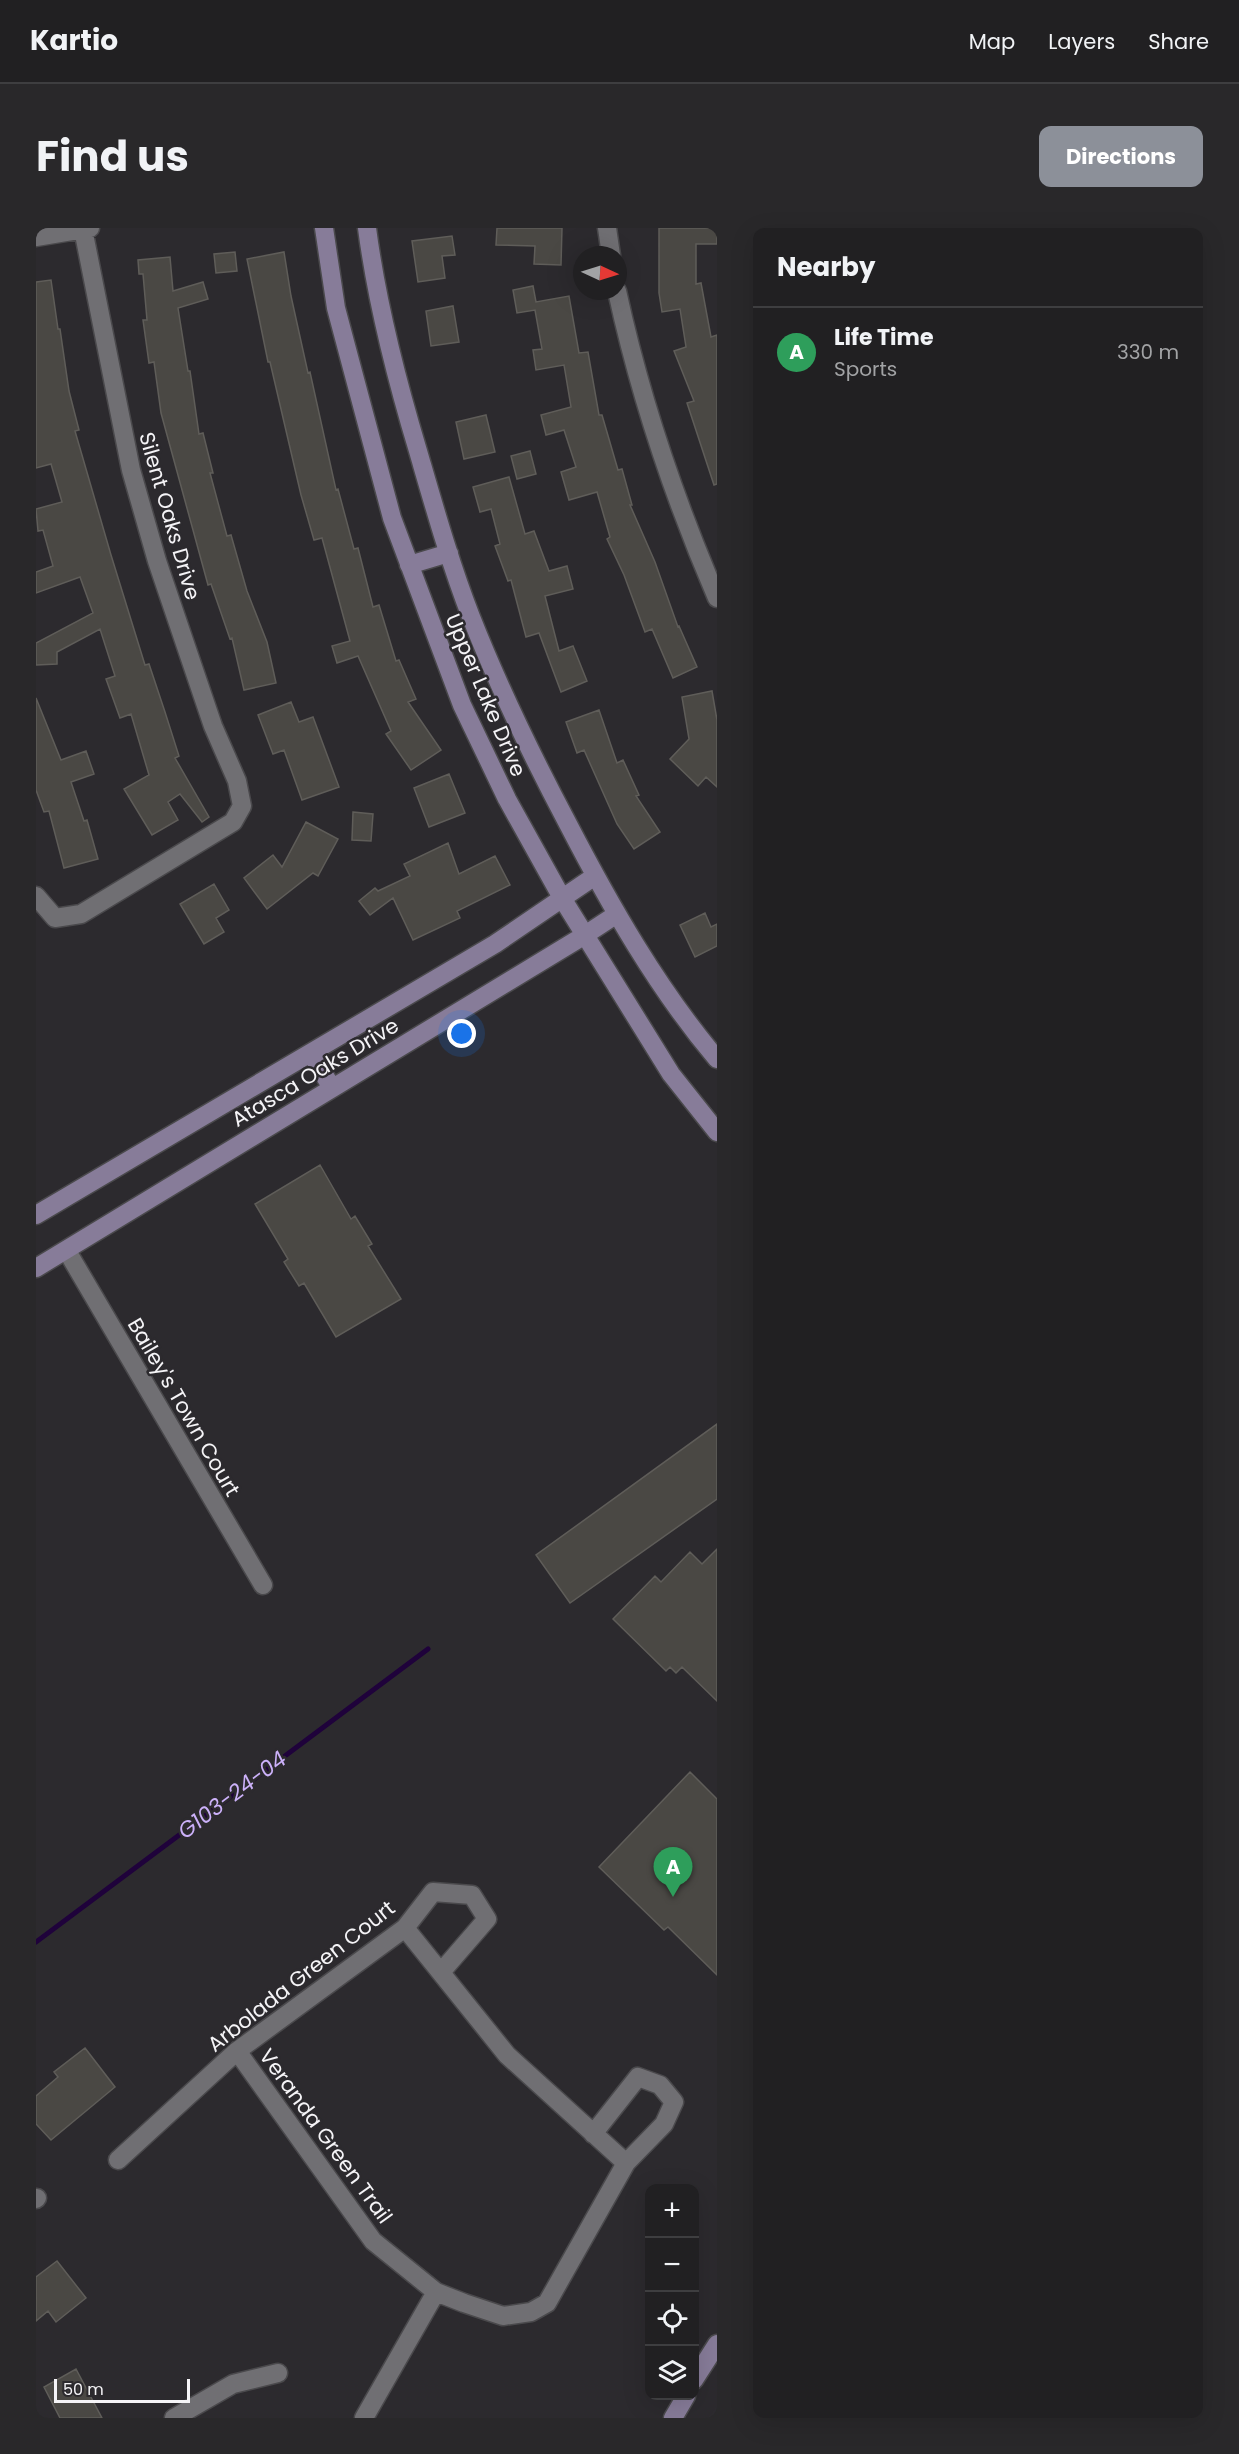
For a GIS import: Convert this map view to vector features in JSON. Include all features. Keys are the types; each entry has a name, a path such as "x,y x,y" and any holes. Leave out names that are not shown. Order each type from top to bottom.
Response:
{"street":[{"name":"Upper Lake Drive","path":"324,228 336,308 392,518 462,705 507,799 562,898 671,1074 717,1132"},
{"name":"Upper Lake Drive","path":"368,228 372,259 397,376 469,614 510,708 595,876 689,1026 717,1059"},
{"path":"607,228 609,246"},
{"path":"36,237 87,229"},
{"name":"Silent Oaks Drive","path":"36,896 55,918 81,914 233,822 242,806 237,781 213,726 157,561 131,470 87,229"},
{"path":"619,300 629,348 660,454 687,529 717,598"},
{"path":"409,565 449,553"},
{"name":"Atasca Oaks Drive","path":"36,1215 495,944 595,876"},
{"name":"Atasca Oaks Drive","path":"36,1268 617,914"},
{"path":"311,1053 332,1088"},
{"name":"Bailey's Town Court","path":"67,1251 263,1585"},
{"name":"Arbolada Green Court","path":"118,2160 237,2051 405,1928 433,1892 472,1895 487,1919 442,1971"},
{"path":"405,1928 442,1971 507,2055 593,2134 626,2163 664,2124 674,2102 660,2085 638,2077 593,2134"},
{"name":"Veranda Green Trail","path":"237,2051 373,2241 436,2292 503,2316 531,2312 547,2303 626,2163"},
{"path":"364,2418 436,2292"},
{"path":"699,2372 717,2344"},
{"path":"174,2418 233,2384 279,2373"},
{"path":"673,2418 684,2400"}],"building":[{"path":"497,228 562,228 561,265 534,264 535,246 496,245"},
{"path":"659,228 717,228 717,244 696,244 696,284 701,283 711,337 717,335 717,484 714,485 687,403 694,401 674,351 686,347 680,309 662,312 659,293"},
{"path":"452,236 455,255 442,256 445,278 418,282 412,241"},
{"path":"235,252 237,271 216,273 214,254"},
{"path":"284,252 308,373 310,372 336,490 338,489 354,549 358,548 373,607 379,605 396,661 399,660 416,699 408,702 441,750 411,770 386,734 391,731 358,656 337,663 332,646 350,641 322,538 314,540 301,495 270,362 268,362 247,259"},
{"path":"170,257 173,291 203,282 208,299 178,308 199,434 203,433 213,473 210,473 227,536 231,535 247,591 267,642 276,683 244,690 232,638 230,639 211,584 208,585 161,413 154,362 149,363 143,320 147,320 143,274 139,274 138,260"},
{"path":"51,280 69,391 79,430 75,431 111,555 145,665 149,664 179,756 175,758 209,817 202,822 180,794 168,802 178,820 152,835 124,789 149,775 131,714 120,718 106,679 115,676 100,629 57,652 57,664 36,665 36,643 93,613 80,577 36,593 36,572 53,566 43,530 38,531 36,509 62,502 51,464 36,468 36,282"},
{"path":"533,286 536,302 569,296 579,353 588,352 599,415 602,415 618,470 622,469 632,505 630,505 655,562 678,627 697,667 673,678 652,629 645,632 624,575 607,539 610,537 597,492 569,500 561,472 576,467 564,430 546,435 541,415 571,407 564,365 536,370 533,350 542,349 535,310 517,313 513,290"},
{"path":"453,306 459,342 431,346 426,311"},
{"path":"486,415 495,452 464,459 456,422"},
{"path":"530,451 536,474 517,479 511,456"},
{"path":"509,477 525,534 534,531 549,571 567,566 573,589 545,596 559,651 573,646 587,681 561,692 539,633 526,637 511,580 508,581 495,546 500,544 491,509 480,512 473,487"},
{"path":"712,691 717,720 717,787 706,777 698,786 670,759 689,739 682,697"},
{"path":"36,698 61,760 86,751 94,774 71,782 84,821 87,820 98,859 64,868 49,811 44,812 36,790"},
{"path":"291,702 299,722 313,717 339,787 302,800 284,750 273,754 258,715"},
{"path":"599,710 617,763 623,760 639,795 636,796 660,832 634,849 617,824 584,750 577,753 566,722"},
{"path":"449,774 465,813 429,827 414,788"},
{"path":"353,812 373,814 371,841 352,840"},
{"path":"306,822 338,839 318,876 313,873 267,909 244,878 273,855 282,867"},
{"path":"448,843 459,874 495,856 510,885 457,911 460,918 413,940 393,898 370,915 359,901 375,888 378,891 410,876 404,864"},
{"path":"214,884 229,910 216,918 224,932 204,944 180,904"},
{"path":"705,913 711,927 717,924 717,946 695,957 680,925"},
{"path":"320,1165 351,1219 355,1216 372,1244 368,1246 401,1299 336,1337 304,1283 299,1286 284,1262 288,1259 255,1204"},
{"path":"717,1424 717,1499 570,1603 536,1555"},
{"path":"717,1549 717,1701 682,1667 676,1673 670,1667 666,1671 613,1619 655,1576 661,1582 690,1552 702,1564"},
{"path":"690,1772 717,1799 717,1975 668,1927 664,1930 599,1867"},
{"path":"85,2048 115,2087 51,2140 36,2124 36,2096 58,2077 54,2072"},
{"path":"57,2261 86,2298 56,2322 48,2311 36,2321 36,2277"},
{"path":"76,2369 102,2418 60,2418 44,2387"}],"waterway":[{"name":"G103-24-04","path":"36,1942 428,1649"}],"place":[{"name":"Life Time","path":"673,1897"}]}
